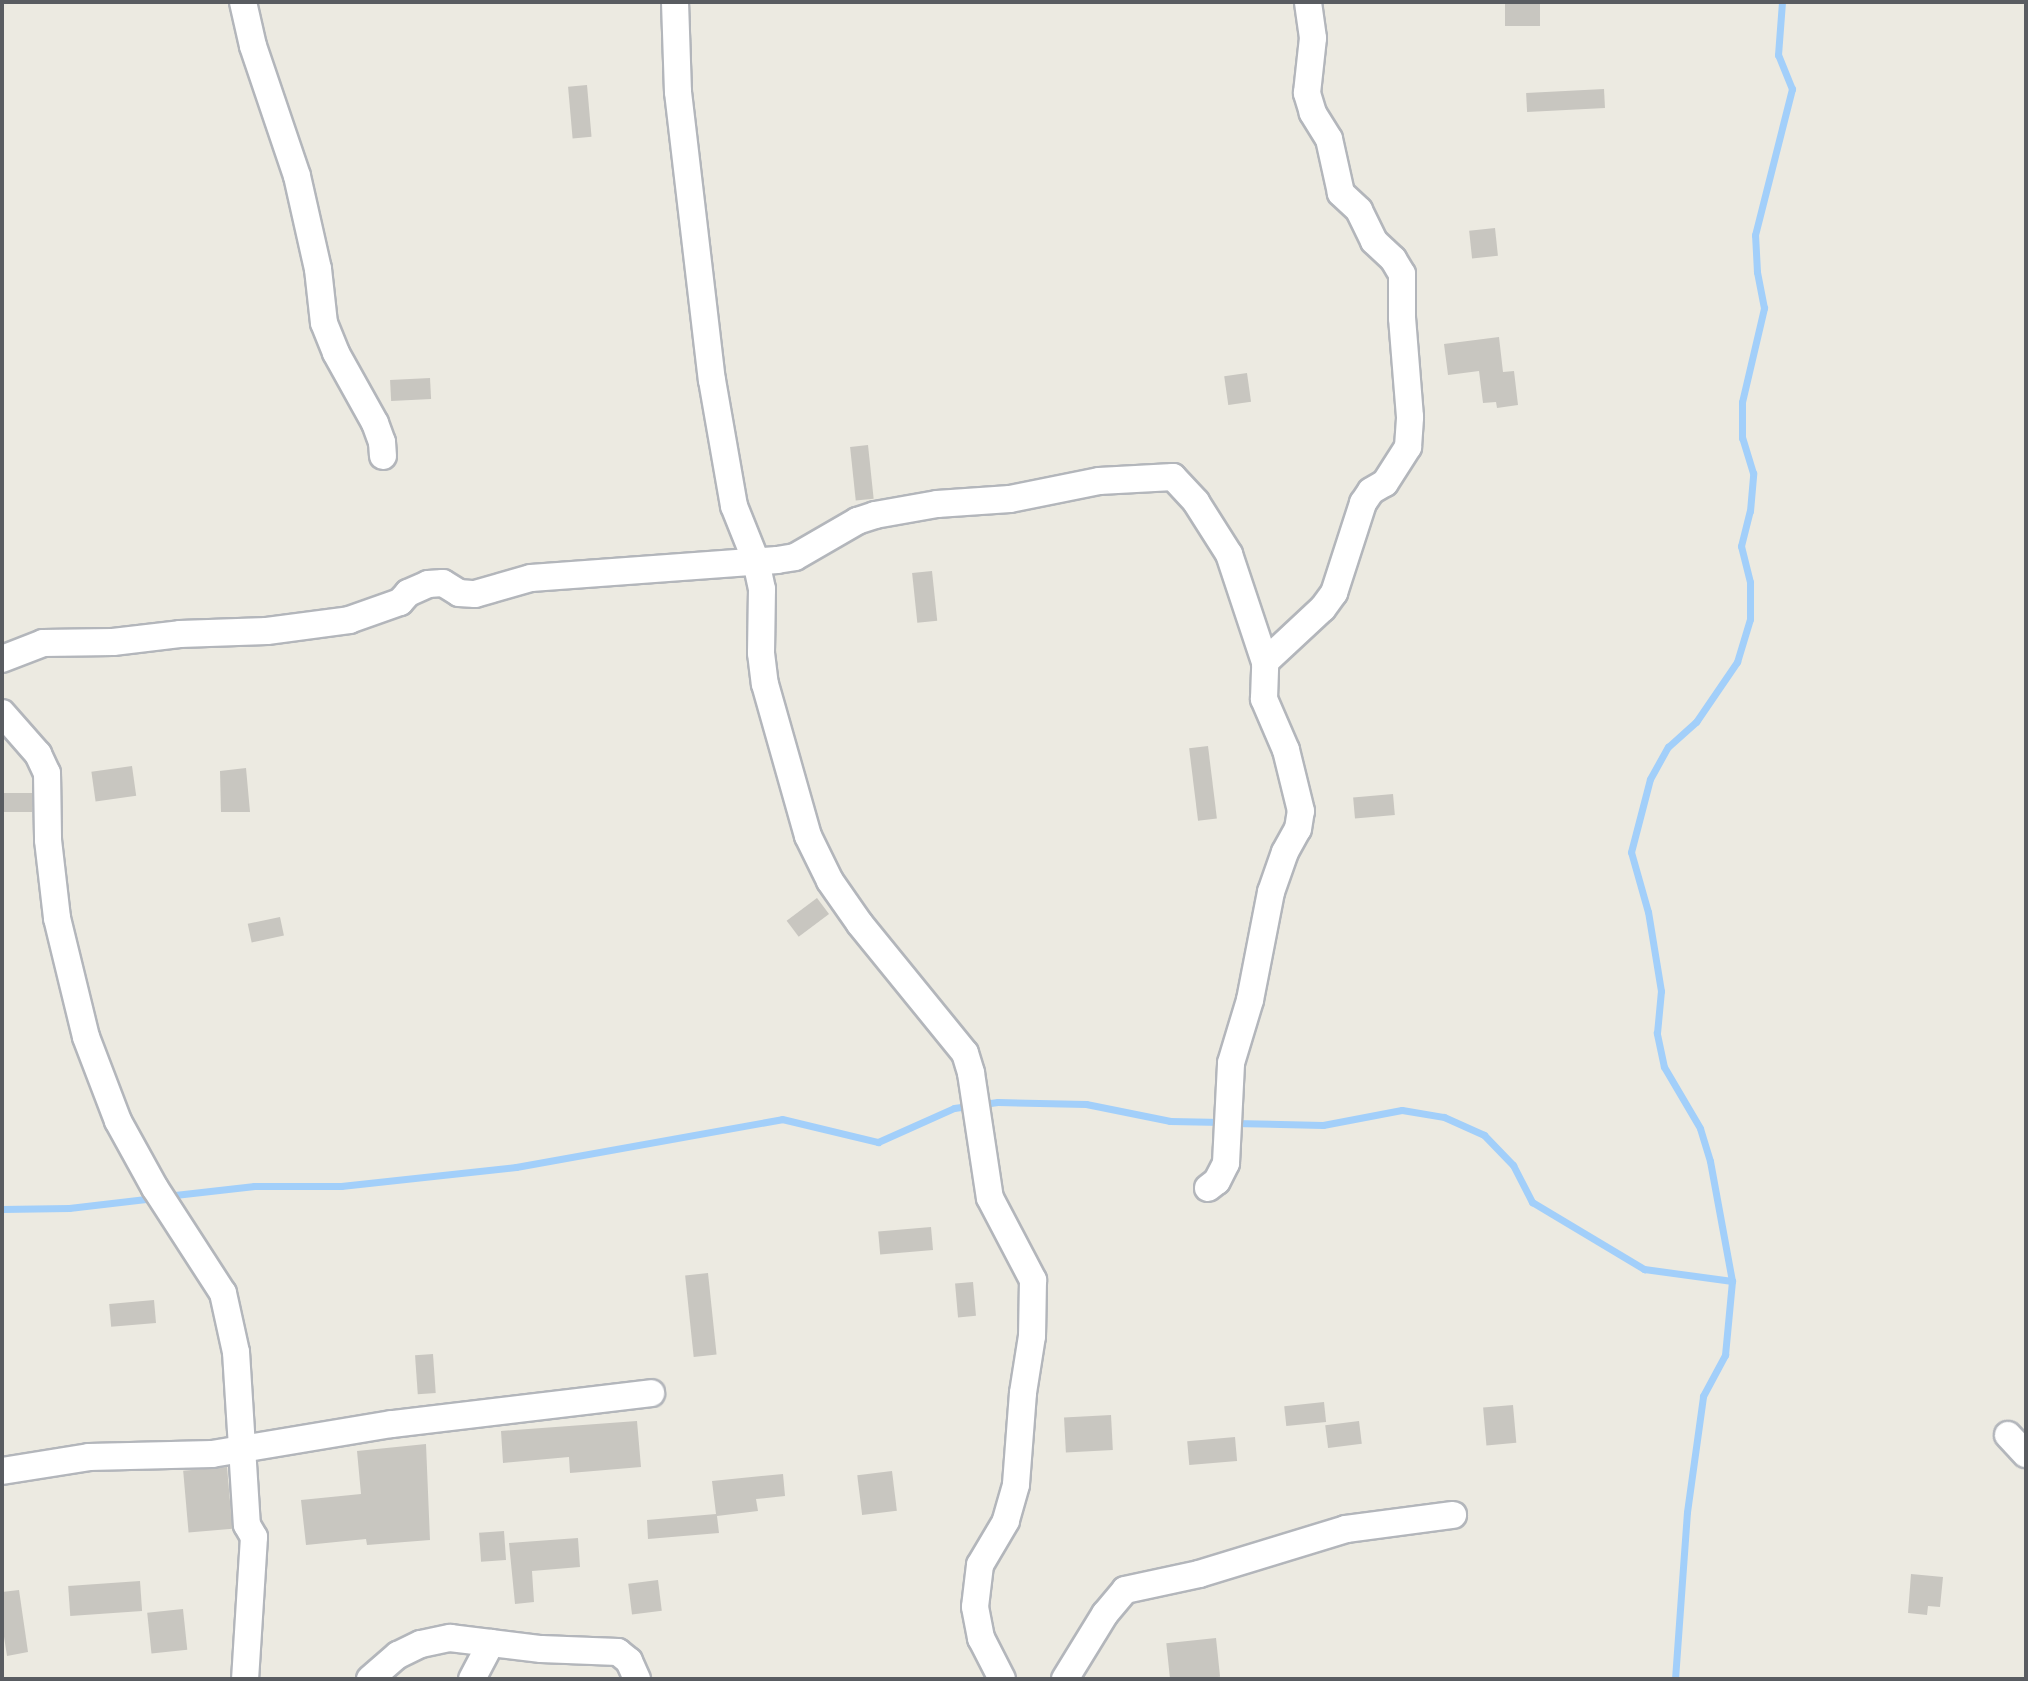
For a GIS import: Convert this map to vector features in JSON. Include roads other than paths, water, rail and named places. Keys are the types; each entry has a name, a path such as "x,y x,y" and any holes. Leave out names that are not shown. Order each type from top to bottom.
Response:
{"street":[{"path":"243,2 253,46 297,176 318,269 324,323 336,354 375,423 382,442 383,456"},
{"path":"675,2 678,92 712,380 734,506 757,561 764,609 761,653 765,684 808,836 830,881 860,924 965,1053 971,1073 990,1198 1033,1280 1032,1336 1023,1393 1016,1485 1006,1521 980,1564 975,1607 981,1638 1002,1679"},
{"path":"1265,663 1324,608 1334,593 1363,503 1371,491 1385,483 1408,447 1410,417 1402,318 1402,274 1393,259 1374,241 1359,210 1341,193 1329,139 1313,113 1307,93 1313,38 1308,2"},
{"path":"2,659 43,643 113,642 180,634 267,631 349,620 400,602 408,593 428,584 443,583 459,593 475,594 531,578 795,557 857,521 875,515 937,504 1010,499 1099,481 1173,477 1196,502 1229,554 1265,663 1264,699 1286,750 1301,811 1298,829 1285,852 1271,892 1250,1000 1231,1063 1226,1163 1217,1181 1208,1188"},
{"path":"2,713 38,754 47,773 48,840 61,941 79,1000 86,1037 118,1121 156,1188 223,1293 236,1352 245,1448 247,1525 254,1537 245,1679"},
{"path":"2,1471 89,1457 212,1454 391,1424 651,1393"},
{"path":"1065,1679 1105,1614 1125,1590 1199,1574 1346,1530 1453,1516"},
{"path":"370,1679 398,1655 421,1644 450,1637 541,1649 618,1652 629,1661 637,1679"},
{"path":"472,1679 491,1643"}],"waterway":[{"path":"1675,1679 1687,1512 1703,1396 1725,1355 1732,1281 1710,1161 1700,1128 1664,1067 1657,1033 1661,991 1648,912 1631,852 1650,779 1668,747 1696,722 1737,662 1750,619 1750,582 1741,546 1750,511 1753,473 1742,438 1742,402 1764,308 1757,272 1755,235 1792,89 1778,55 1782,2"},
{"path":"166,1196 254,1186 341,1186 516,1167 782,1119 878,1142 954,1108 998,1102 1086,1104 1170,1121 1222,1122"},
{"path":"1234,1123 1323,1125 1402,1110 1444,1117 1484,1135 1513,1165 1532,1202 1644,1269 1732,1281"},
{"path":"2,1209 69,1208 154,1198"}]}
